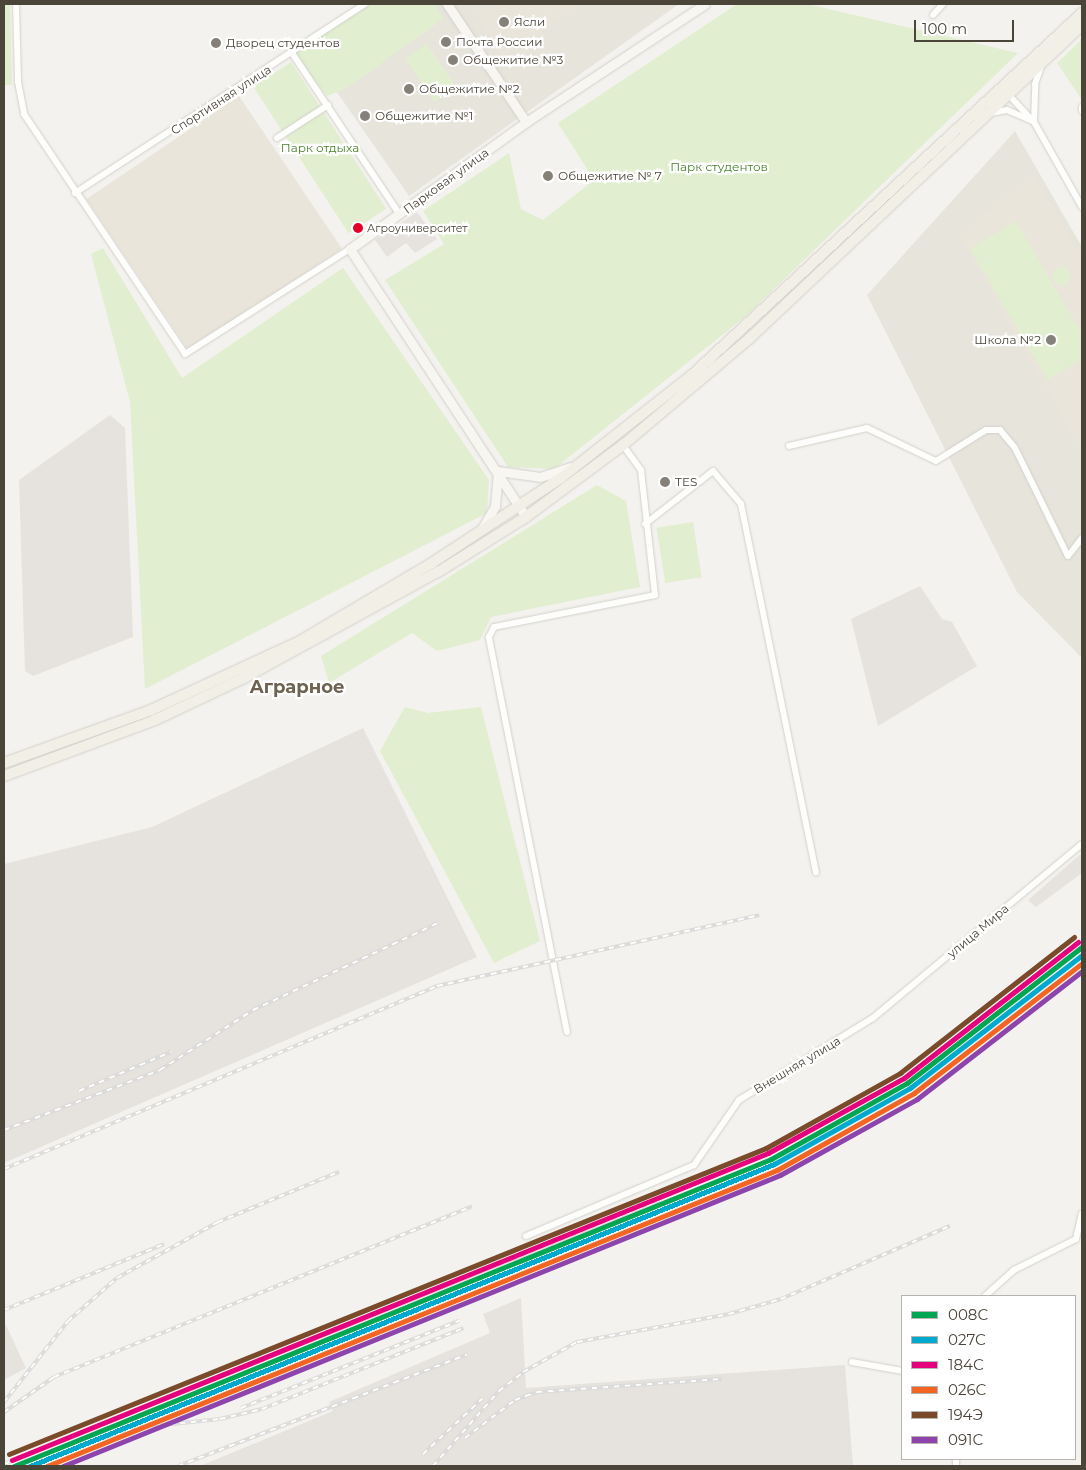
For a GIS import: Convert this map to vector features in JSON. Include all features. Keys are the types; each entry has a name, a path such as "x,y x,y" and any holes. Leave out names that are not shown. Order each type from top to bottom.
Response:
{"main road":[{"path":"4,763 142,713 240,670 300,641 470,539 519,507 585,460 692,375 1005,91 1082,14"},
{"path":"4,776 155,720 244,678 438,572 526,517 623,445 750,338 983,118 1005,91 1044,62 1082,25"}],"street":[{"path":"16,4 18,82 24,114 75,193"},
{"name":"Спортивная улица","path":"75,193 365,4"},
{"path":"447,4 526,122"},
{"name":"Парковая улица","path":"75,193 185,354 350,249 400,215 526,122 705,4"},
{"path":"933,15 943,4"},
{"path":"292,53 400,215"},
{"path":"1034,122 1034,84 1044,62"},
{"path":"1005,91 1034,122 1082,207"},
{"path":"277,138 328,105"},
{"path":"983,118 1007,110 1034,122"},
{"path":"350,249 498,471 526,517"},
{"path":"789,446 867,428 936,461 986,430 1000,430 1015,448 1068,556 1082,538"},
{"path":"568,1032 489,637 494,627 655,595 645,524 641,470 623,445"},
{"path":"498,471 520,477 548,476 585,460"},
{"path":"470,539 492,514 498,471"},
{"path":"645,524 713,471 741,504 816,872"},
{"name":"улица Мира","path":"873,1018 1082,844"},
{"name":"Внешняя улица","path":"526,1236 694,1165 739,1100 873,1018"},
{"path":"986,1295 1014,1270 1076,1239 1082,1214"},
{"path":"852,1362 901,1371"}],"shaded area":[{"path":"373,4 679,4 409,196 309,52"},
{"path":"491,4 571,4 575,9 503,56 476,14"},
{"path":"239,96 342,249 189,351 86,199"},
{"path":"1015,131 1082,247 1082,658 1017,592 867,295"},
{"name":"Школа №2","path":"1032,174 1082,258 1082,452 960,236"},
{"path":"417,212 437,239 415,253 406,243 387,257 375,240"},
{"path":"110,415 125,428 133,637 33,676 25,671 19,480"},
{"path":"920,586 942,619 952,622 977,666 878,726 851,619"},
{"path":"363,728 477,957 4,1163 4,864 152,827"},
{"path":"1082,853 1082,873 1036,907 1028,900"},
{"path":"521,1298 526,1388 845,1365 853,1466 200,1466 333,1411 329,1402 490,1333 483,1314"},
{"path":"4,1321 26,1368 4,1380"}],"green space":[{"path":"4,4 10,4 12,85 4,85"},
{"path":"369,4 434,4 443,19 347,88 327,96 292,53"},
{"name":"Парк студентов","path":"737,4 807,4 1018,53 746,316 554,469 508,467 385,280 444,244 423,211 509,153 521,209 543,220 594,180 558,123"},
{"path":"1082,39 1082,100 1057,63"},
{"path":"427,44 456,87 435,102 405,59"},
{"name":"Парк отдыха","path":"291,62 386,209 349,233 253,87"},
{"path":"1016,221 1082,334 1082,359 1048,380 970,249"},
{"path":"103,248 182,378 343,268 489,480 487,513 145,689 130,402 91,254"},
{"path":"1062,267 1068,270 1071,276 1068,282 1062,285 1056,282 1053,276 1056,270"},
{"path":"597,485 626,501 640,587 491,617 480,640 437,651 412,633 329,683 321,656"},
{"path":"693,522 702,577 665,583 656,528"},
{"path":"405,707 428,713 481,707 540,941 494,963 380,751"}],"railway":[{"path":"4,1169 437,986 759,915"},
{"path":"4,1130 160,1070 253,1010 438,923"},
{"path":"79,1091 171,1052"},
{"path":"4,1402 68,1321 117,1278 218,1222 339,1172"},
{"path":"4,1464 660,1200"},
{"path":"4,1412 54,1377 472,1206"},
{"path":"433,1466 499,1391 523,1372 577,1342 729,1314 781,1299 950,1226"},
{"path":"4,1310 164,1244"},
{"path":"241,1408 459,1321"},
{"path":"84,1444 136,1428 220,1419 262,1409 463,1328"},
{"path":"178,1466 466,1355"},
{"path":"465,1438 515,1400 537,1392 722,1379"},
{"path":"423,1454 482,1399"}],"transit line":[{"name":"194Э","path":"9,1454 766,1148 900,1073 1074,937"},
{"name":"184С","path":"12,1460 768,1153 904,1078 1078,942"},
{"name":"008С","path":"14,1466 771,1159 907,1083 1082,947"},
{"name":"027С","path":"30,1466 774,1164 910,1088 1082,955"},
{"name":"026С","path":"47,1466 777,1170 914,1093 1082,963"},
{"name":"091С","path":"63,1466 780,1175 917,1099 1082,971"}],"place":[{"name":"Ясли","path":"504,22"},
{"name":"Почта России","path":"446,42"},
{"name":"Дворец студентов","path":"216,43"},
{"name":"Общежитие №3","path":"453,60"},
{"name":"Общежитие №2","path":"409,89"},
{"name":"Общежитие №1","path":"365,116"},
{"name":"Общежитие № 7","path":"548,176"},
{"name":"Агроуниверситет","path":"358,228"},
{"name":"Школа №2","path":"1051,340"},
{"name":"TES","path":"665,482"}],"district":[{"name":"Аграрное","path":"297,687"}]}
